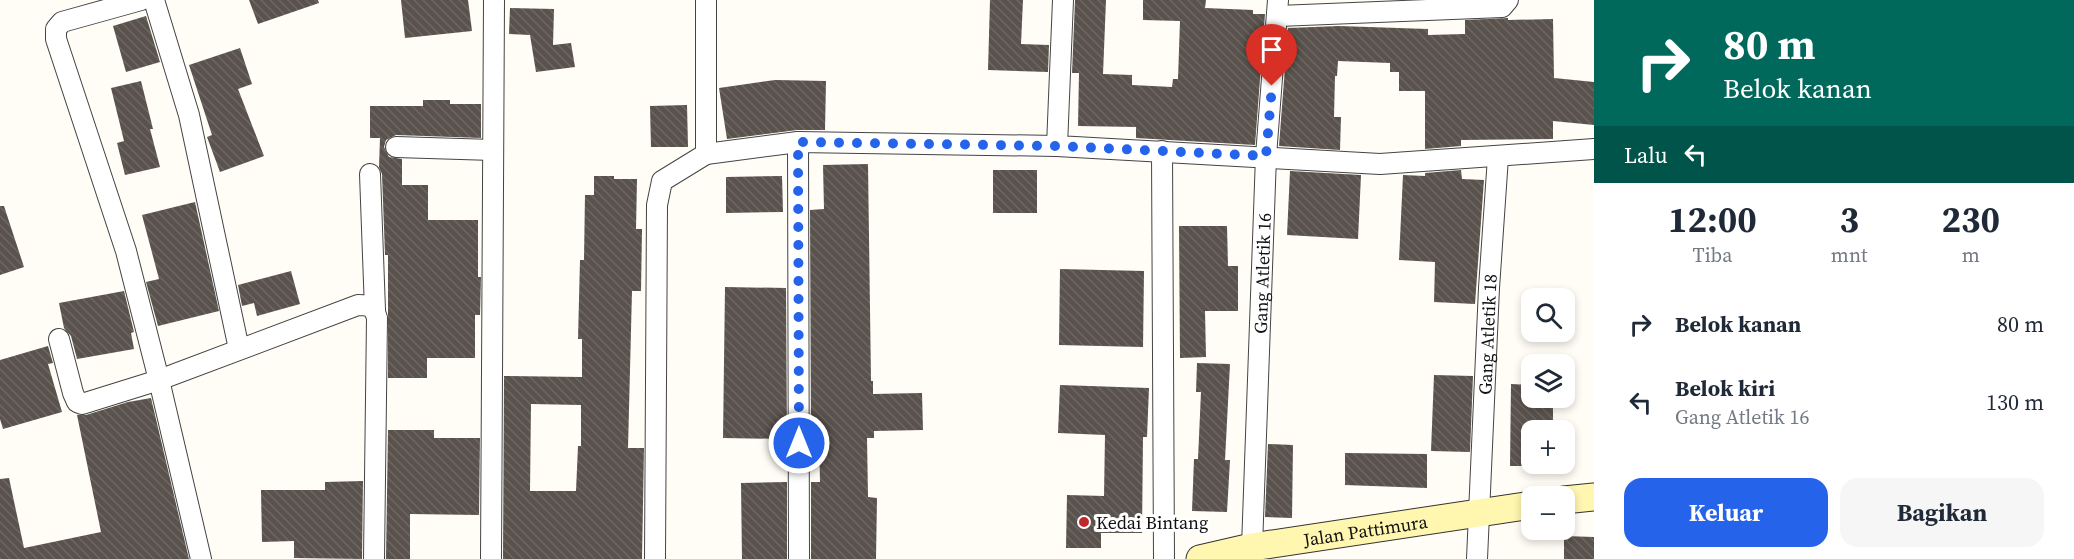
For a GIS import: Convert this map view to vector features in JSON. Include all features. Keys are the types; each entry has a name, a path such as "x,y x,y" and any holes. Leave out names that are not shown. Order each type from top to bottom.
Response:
{"street":[{"path":"141,0 62,22 56,34 126,251 201,559"},
{"path":"154,0 189,115 238,349"},
{"path":"491,559 494,0"},
{"path":"706,0 706,154"},
{"path":"1057,146 1063,0"},
{"path":"1278,8 1502,7 1508,0"},
{"name":"Gang Atletik 16","path":"1252,547 1266,156 1278,8"},
{"path":"798,142 799,559"},
{"path":"655,559 657,205 662,181 706,154 798,142 1057,146 1380,164 1594,149"},
{"path":"396,147 493,150"},
{"path":"1162,151 1164,559"},
{"name":"Gang Atletik 18","path":"1477,559 1489,288 1498,157"},
{"path":"370,174 377,342 374,559"},
{"path":"59,339 76,402 82,404 159,380 358,305 369,305 375,310"},
{"path":"1575,500 1594,497"},
{"name":"Jalan Pattimura","path":"1200,559 1252,547 1521,506"}],"building":[{"path":"249,0 318,0 319,3 258,24"},
{"path":"401,0 468,0 472,31 405,38"},
{"path":"990,0 1023,0 1021,44 1049,45 1048,72 988,70"},
{"path":"1075,0 1106,0 1103,74 1132,75 1132,85 1172,87 1173,79 1178,79 1180,21 1143,20 1143,0 1206,0 1205,8 1253,10 1253,14 1265,14 1255,145 1136,138 1136,127 1078,126 1079,73 1072,73"},
{"path":"510,8 554,9 553,45 571,43 575,67 536,72 530,35 509,34"},
{"path":"146,16 160,62 126,72 113,26"},
{"path":"1508,18 1508,20 1553,19 1554,78 1594,82 1594,125 1553,121 1553,139 1461,140 1461,146 1425,149 1425,91 1399,91 1399,72 1390,72 1390,63 1338,61 1337,76 1335,76 1334,117 1341,117 1340,150 1279,146 1288,28 1339,26 1428,29 1428,35 1465,34 1465,20"},
{"path":"240,48 252,84 238,89 264,156 220,172 207,137 212,135 189,65"},
{"path":"775,80 826,81 825,130 797,130 727,139 719,88"},
{"path":"141,81 160,167 125,175 117,143 124,141 111,88"},
{"path":"423,100 450,100 450,104 481,104 481,138 396,135 386,140 384,147 389,157 402,159 402,185 428,185 428,220 478,220 478,277 481,277 480,315 475,315 475,358 427,358 427,378 388,378 388,255 385,255 382,174 379,167 380,138 370,138 370,106 423,106"},
{"path":"687,105 688,147 651,147 650,106"},
{"path":"868,164 873,394 922,393 923,430 874,431 874,438 867,438 868,497 877,498 876,559 811,559 811,482 820,482 819,439 811,439 810,210 824,209 823,165"},
{"path":"993,170 1037,170 1037,213 993,213"},
{"path":"1461,170 1462,179 1484,180 1475,304 1434,302 1435,262 1399,260 1403,175 1425,176 1425,173"},
{"path":"1290,171 1361,175 1358,239 1287,235"},
{"path":"594,176 637,179 636,229 642,229 641,291 632,291 628,448 644,448 642,559 503,559 504,376 582,377 582,339 578,339 580,260 584,260 585,195 594,195","holes":["531,404 581,405 581,446 578,446 576,491 530,491"]},
{"path":"782,176 783,212 726,213 726,177"},
{"path":"195,202 219,311 158,326 146,282 159,279 142,215"},
{"path":"0,206 4,206 24,267 0,275"},
{"path":"1179,226 1227,226 1228,266 1238,266 1238,311 1205,311 1206,357 1180,358"},
{"path":"1060,269 1144,271 1143,347 1059,345"},
{"path":"291,271 300,304 257,316 254,303 242,306 238,285"},
{"path":"725,287 786,288 787,439 723,438"},
{"path":"124,291 134,332 131,333 134,349 77,359 71,336 64,328 59,303"},
{"path":"48,346 53,363 48,364 62,412 3,429 0,419 0,360"},
{"path":"1197,363 1230,364 1225,460 1230,460 1227,512 1192,511 1194,459 1198,459 1201,392 1196,392"},
{"path":"1434,375 1473,376 1470,452 1431,451"},
{"path":"1511,384 1521,384 1521,408 1553,408 1553,420 1521,420 1521,466 1510,466"},
{"path":"1060,385 1149,388 1147,437 1143,437 1142,533 1101,533 1101,548 1066,548 1067,495 1104,496 1105,435 1058,433"},
{"path":"151,398 189,559 0,559 0,479 9,478 24,548 101,532 77,415 86,415 128,402"},
{"path":"388,430 434,430 434,438 480,438 479,515 410,514 410,559 386,559"},
{"path":"1268,444 1293,445 1292,518 1265,517"},
{"path":"1345,453 1427,454 1427,488 1345,485"},
{"path":"363,481 362,559 294,558 294,541 262,542 261,490 325,490 325,482"},
{"path":"787,482 787,559 742,559 741,483"},
{"path":"1575,536 1594,537 1594,559 1564,559 1564,540 1575,540"}],"place":[{"name":"Kedai Bintang","path":"1084,522"}],"route":[{"path":"799,443 798,142 1057,146 1266,156 1272,86"}]}
